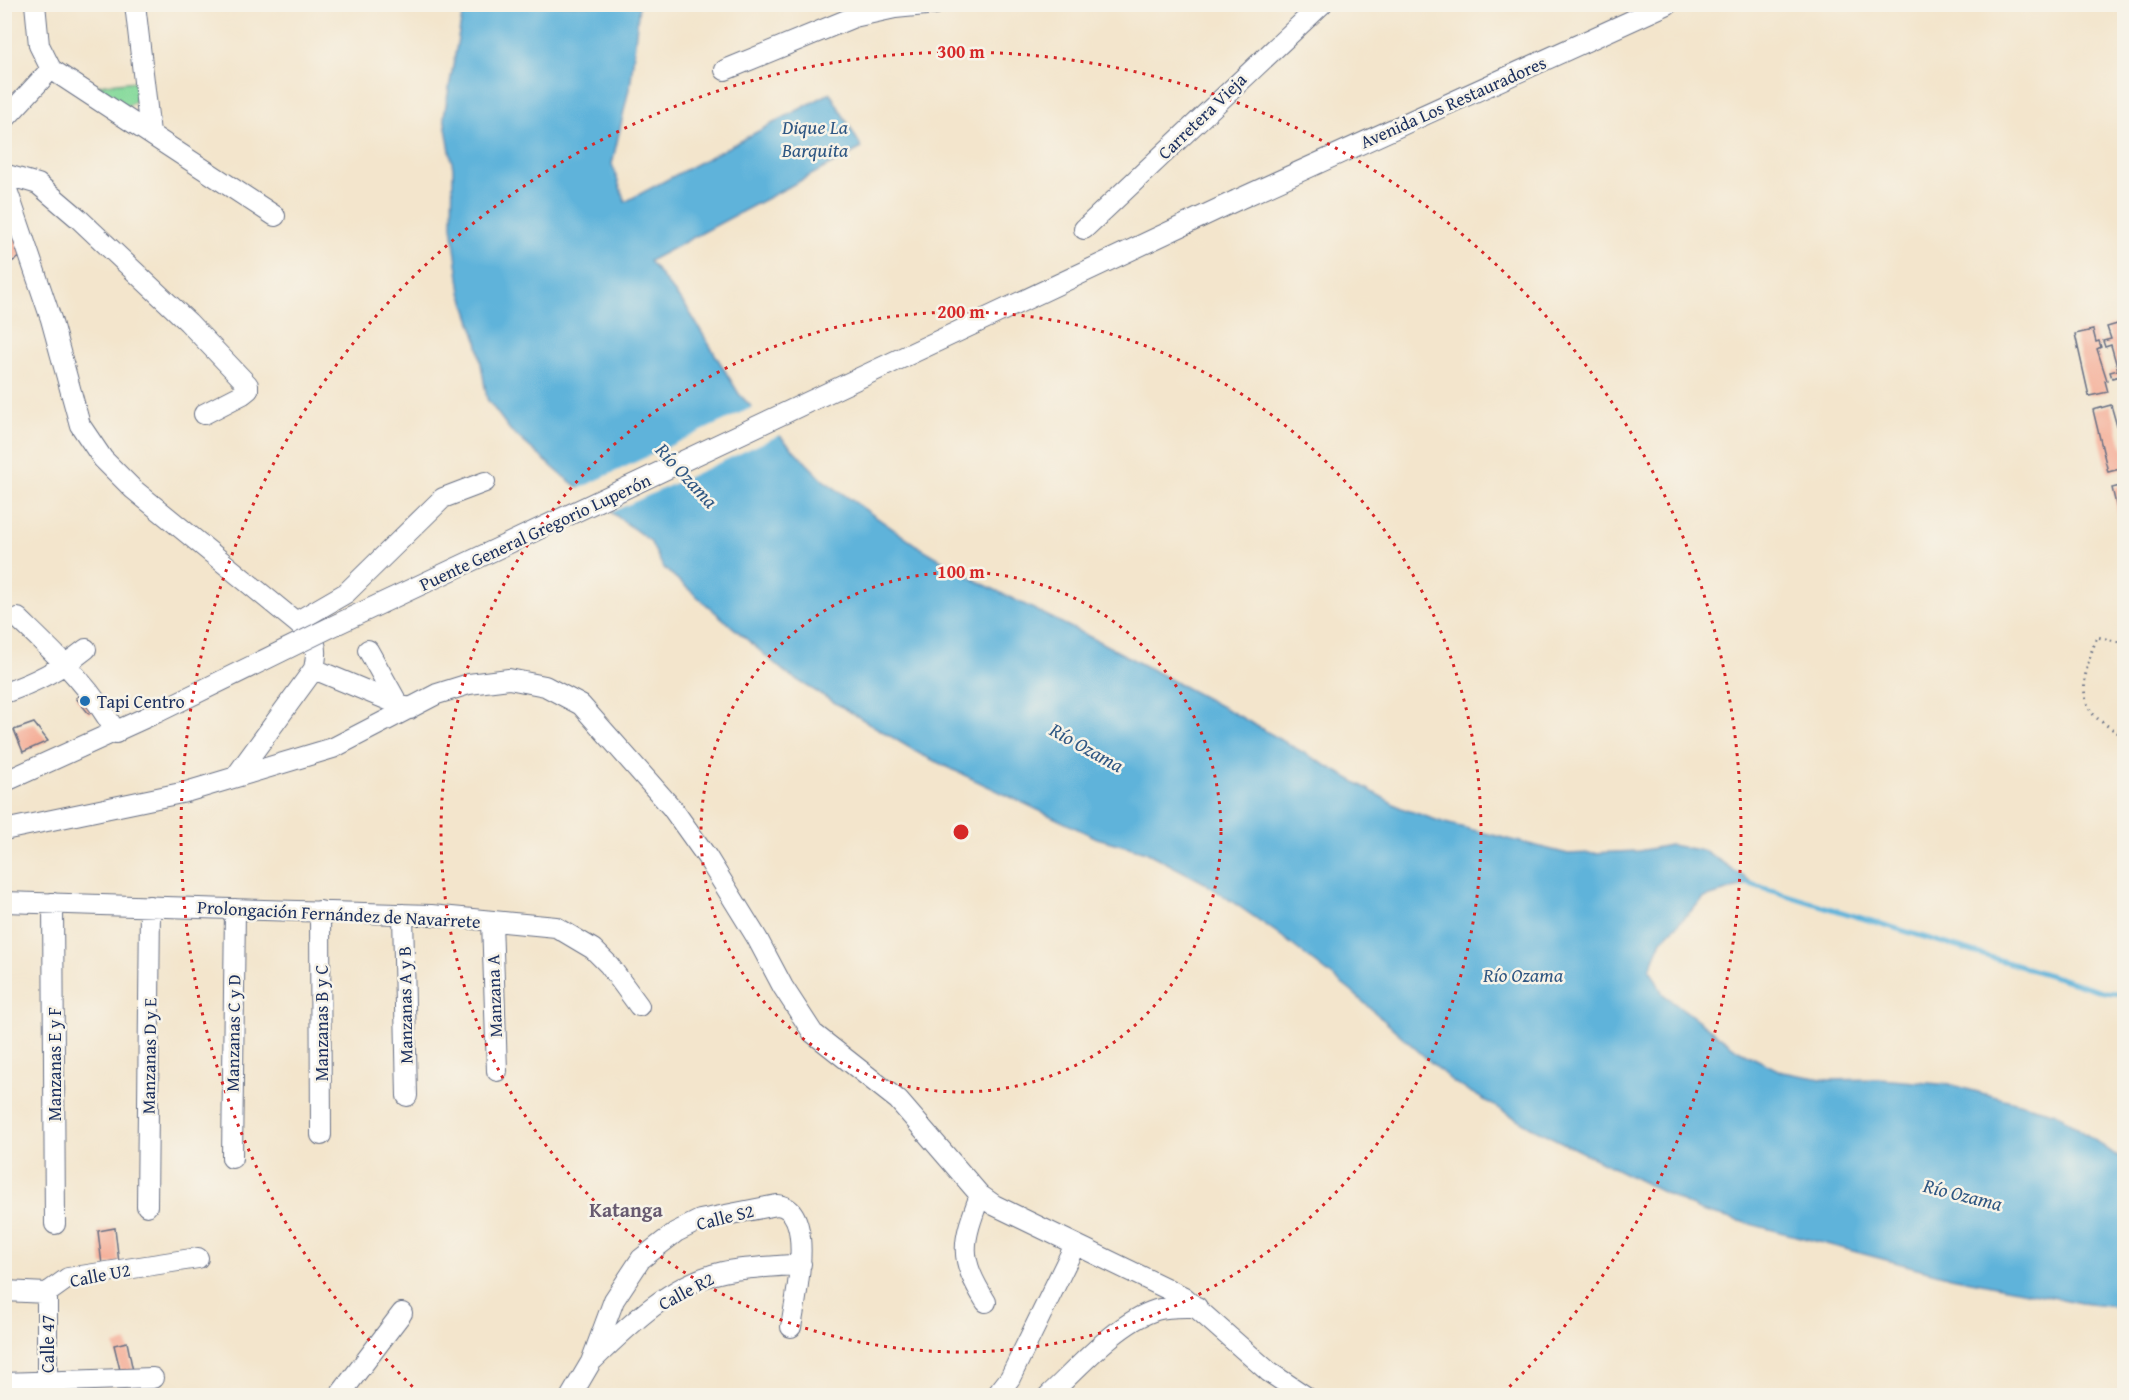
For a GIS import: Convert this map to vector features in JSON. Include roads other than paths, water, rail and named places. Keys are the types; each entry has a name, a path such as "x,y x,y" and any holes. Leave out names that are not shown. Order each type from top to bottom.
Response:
{"street":[{"path":"35,4 39,45 51,69 275,216"},
{"path":"135,4 150,133"},
{"path":"725,70 854,17 895,8 936,4"},
{"name":"Carretera Vieja","path":"1084,229 1322,4"},
{"name":"Avenida Los Restauradores","path":"1237,200 1668,4"},
{"path":"4,120 51,69"},
{"path":"4,174 38,184 78,218 188,322 248,386 248,390 243,394 204,414"},
{"path":"4,181 51,319 80,425 103,459 133,489 309,633 317,649 314,669 236,776"},
{"name":"Puente General Gregorio Luperón","path":"4,782 116,733 331,627 1237,200"},
{"path":"296,622 346,593 443,498 485,482"},
{"path":"18,618 66,665 102,706 116,733"},
{"path":"4,693 26,686 66,665 86,649"},
{"path":"369,650 404,705"},
{"path":"314,669 404,705"},
{"path":"4,830 186,792 333,748 404,705 469,684 508,679 545,686 581,705 672,808 707,857 813,1033 898,1100 980,1195 994,1205 1168,1288 1197,1307 1269,1372 1305,1395"},
{"name":"Prolongación Fernández de Navarrete","path":"4,902 404,914 556,927 577,937 609,964 639,1006"},
{"name":"Manzanas E y F","path":"53,903 55,1224"},
{"name":"Manzanas D y E","path":"147,1206 150,906"},
{"name":"Manzanas C y D","path":"232,1158 235,909"},
{"name":"Manzanas B y C","path":"320,911 321,1135"},
{"name":"Manzanas A y B","path":"404,914 407,1096"},
{"name":"Manzana A","path":"492,921 497,1071"},
{"path":"980,1195 968,1228 964,1252 970,1276 986,1302"},
{"name":"Calle S2","path":"591,1362 603,1324 622,1285 641,1259 659,1243 700,1220 777,1205 789,1209 797,1221 801,1264"},
{"path":"996,1395 1010,1378 1075,1245"},
{"name":"Calle U2","path":"4,1292 47,1293 68,1278 198,1258"},
{"path":"791,1328 801,1264"},
{"name":"Calle R2","path":"591,1362 648,1312 696,1282 722,1272 801,1264"},
{"name":"Calle 47","path":"47,1293 47,1389"},
{"path":"1048,1395 1122,1329 1141,1316 1159,1308 1197,1307"},
{"path":"339,1395 402,1313"},
{"path":"571,1395 591,1362"},
{"path":"4,1383 47,1389 153,1378"}],"water":[{"name":"Río Ozama","path":"464,5 639,5 631,80 612,164 625,202 830,93 862,148 649,261 687,308 739,394 823,480 916,545 977,581 1098,641 1239,716 1401,808 1445,823 1568,854 1639,851 1670,845 1705,851 1753,883 1704,898 1662,940 1650,969 1663,994 1738,1050 1782,1072 1827,1080 1879,1079 1952,1085 2056,1113 2117,1156 2124,1158 2124,1308 2081,1303 1951,1277 1701,1211 1531,1127 1453,1082 1351,991 1276,932 1205,883 1146,852 1097,838 920,754 787,674 663,567 650,541 564,477 510,430 487,399 477,340 461,292 452,226 453,168 444,116"}],"waterway":[{"path":"1747,883 2105,992 2124,994"}],"place":[{"name":"Tapi Centro","path":"85,701"}],"district":[{"name":"Katanga","path":"626,1209"}],"water label":[{"name":"Dique La Barquita","path":"815,138"}]}
